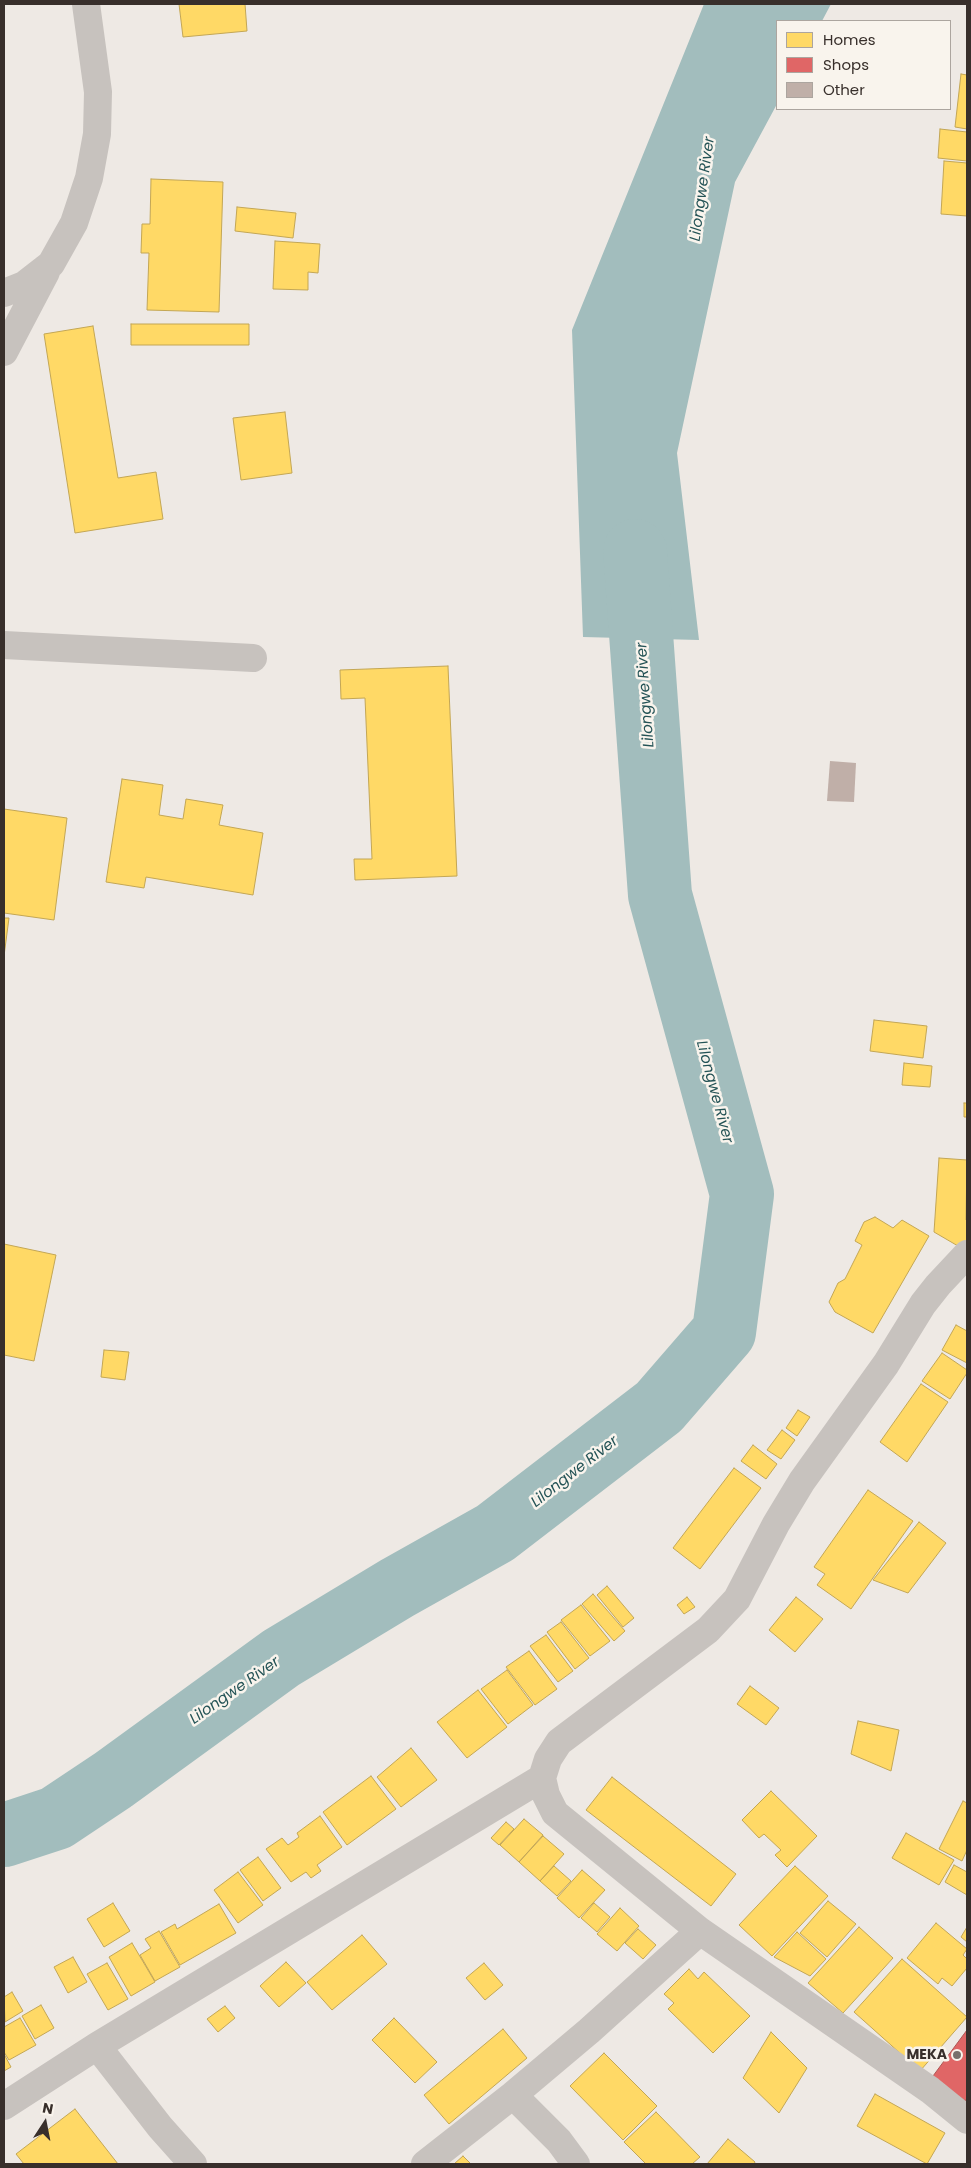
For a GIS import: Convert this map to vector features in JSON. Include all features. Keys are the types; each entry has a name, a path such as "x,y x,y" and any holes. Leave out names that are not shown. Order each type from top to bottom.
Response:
{"street":[{"path":"4,352 74,223 88,178 97,134 98,92 86,4"},
{"path":"4,294 24,285 51,264"},
{"path":"4,645 254,658"},
{"path":"967,1254 923,1304 886,1364 802,1481 776,1524 737,1599 708,1630 559,1742 548,1759 542,1778 546,1795 555,1812 700,1931 930,2090 967,2120"},
{"path":"4,2106 97,2046 542,1778"},
{"path":"425,2164 513,2095 589,2031 700,1931"},
{"path":"97,2046 160,2127 193,2164"},
{"path":"513,2095 559,2141 576,2164"}],"water":[{"path":"704,4 831,4 823,20 776,20 776,106 735,182 677,453 699,640 583,637 572,330"}],"building: Homes":[{"path":"179,4 245,4 247,31 183,37"},
{"path":"961,74 967,75 967,129 955,127"},
{"path":"940,129 967,132 967,161 938,158"},
{"path":"944,161 967,163 967,216 941,214"},
{"path":"151,179 223,182 219,312 147,310 149,253 141,253 142,224 150,224"},
{"path":"237,207 296,213 293,238 235,231"},
{"path":"275,241 320,244 318,273 308,272 308,290 273,289"},
{"path":"131,324 249,324 249,345 131,345"},
{"path":"93,326 118,478 156,472 163,519 75,533 44,334"},
{"path":"285,412 292,473 241,480 233,418"},
{"path":"448,666 457,876 355,880 354,859 372,859 365,698 341,699 340,670"},
{"path":"122,779 163,785 159,815 183,819 186,799 223,805 219,825 263,833 253,895 146,877 144,888 106,882"},
{"path":"4,809 67,818 54,920 4,913"},
{"path":"4,918 9,918 4,956"},
{"path":"874,1020 927,1026 923,1058 870,1051"},
{"path":"904,1063 932,1066 930,1087 902,1085"},
{"path":"964,1103 967,1103 967,1117 964,1117"},
{"path":"939,1158 967,1160 967,1242 958,1246 934,1232"},
{"path":"875,1217 893,1228 902,1220 929,1236 873,1333 835,1312 829,1302 838,1283 845,1279 862,1245 855,1241 864,1222"},
{"path":"4,1244 56,1255 34,1361 4,1355"},
{"path":"956,1325 967,1331 967,1363 942,1350"},
{"path":"104,1350 129,1352 125,1380 101,1377"},
{"path":"942,1353 967,1370 967,1373 950,1399 922,1381"},
{"path":"921,1384 948,1402 907,1462 880,1442"},
{"path":"798,1410 810,1417 797,1436 786,1428"},
{"path":"782,1430 795,1440 781,1459 767,1450"},
{"path":"753,1445 777,1464 766,1479 741,1461"},
{"path":"734,1468 761,1488 700,1569 673,1548"},
{"path":"868,1490 913,1521 851,1609 817,1585 825,1574 814,1567"},
{"path":"919,1522 946,1543 908,1593 873,1580"},
{"path":"607,1586 634,1618 623,1627 597,1595"},
{"path":"593,1594 625,1631 614,1641 582,1604"},
{"path":"687,1597 695,1607 684,1614 677,1605"},
{"path":"796,1597 823,1619 795,1652 769,1630"},
{"path":"581,1605 610,1641 590,1656 561,1620"},
{"path":"561,1622 589,1658 575,1669 547,1632"},
{"path":"546,1635 573,1671 558,1682 530,1646"},
{"path":"529,1651 557,1689 535,1705 506,1667"},
{"path":"507,1670 533,1705 508,1724 481,1689"},
{"path":"750,1686 779,1708 766,1725 737,1704"},
{"path":"478,1690 507,1727 467,1758 437,1722"},
{"path":"858,1721 899,1730 891,1771 851,1754"},
{"path":"411,1748 437,1780 401,1807 377,1777"},
{"path":"371,1776 396,1809 347,1845 323,1812"},
{"path":"612,1777 736,1874 711,1906 586,1810"},
{"path":"771,1791 817,1836 787,1867 775,1855 781,1850 764,1834 759,1838 742,1820"},
{"path":"963,1801 967,1803 967,1850 962,1861 939,1849"},
{"path":"320,1816 342,1847 317,1865 321,1871 311,1878 306,1872 291,1882 266,1849 282,1838 288,1845 299,1837 297,1833"},
{"path":"524,1819 543,1835 519,1862 500,1845"},
{"path":"506,1822 514,1829 499,1845 491,1838"},
{"path":"906,1833 954,1860 939,1885 892,1858"},
{"path":"543,1836 564,1854 540,1881 519,1862"},
{"path":"258,1857 281,1888 263,1901 240,1870"},
{"path":"954,1865 967,1872 967,1895 945,1882"},
{"path":"554,1866 571,1881 557,1896 540,1881"},
{"path":"795,1866 828,1896 772,1956 739,1925"},
{"path":"582,1870 605,1890 579,1918 557,1898"},
{"path":"238,1872 263,1905 238,1923 214,1890"},
{"path":"828,1901 856,1924 827,1957 800,1933"},
{"path":"113,1903 130,1931 104,1947 87,1919"},
{"path":"594,1903 610,1917 597,1932 581,1918"},
{"path":"219,1904 236,1933 180,1965 161,1932 175,1924 177,1929"},
{"path":"620,1908 639,1926 617,1951 597,1934"},
{"path":"936,1923 967,1949 963,1955 967,1959 967,1968 952,1986 942,1978 938,1984 907,1958"},
{"path":"859,1927 893,1958 843,2013 808,1983"},
{"path":"967,1927 967,1942 961,1937"},
{"path":"638,1929 656,1945 643,1959 625,1943"},
{"path":"159,1931 180,1967 155,1981 140,1955 151,1948 145,1939"},
{"path":"797,1932 826,1959 810,1976 774,1957"},
{"path":"362,1935 387,1964 332,2010 307,1982"},
{"path":"132,1943 155,1982 131,1996 109,1957"},
{"path":"73,1957 87,1982 68,1993 54,1967"},
{"path":"902,1959 967,2017 920,2071 854,2012"},
{"path":"286,1962 306,1983 279,2007 260,1986"},
{"path":"107,1963 128,1999 108,2010 87,1974"},
{"path":"484,1963 503,1985 485,2000 466,1978"},
{"path":"689,1969 698,1979 704,1972 750,2016 713,2053 668,2009 674,2003 664,1994"},
{"path":"12,1992 23,2011 5,2022 4,1997"},
{"path":"41,2005 54,2028 35,2039 22,2016"},
{"path":"225,2006 235,2018 218,2032 207,2019"},
{"path":"20,2018 36,2045 9,2060 4,2052 4,2027"},
{"path":"394,2018 437,2062 415,2083 372,2040"},
{"path":"503,2029 527,2058 449,2124 424,2095"},
{"path":"771,2032 807,2068 779,2113 743,2078"},
{"path":"604,2053 657,2106 623,2140 570,2086"},
{"path":"4,2054 11,2067 4,2071"},
{"path":"875,2094 945,2133 927,2164 857,2126"},
{"path":"75,2109 118,2164 24,2164 16,2154"},
{"path":"656,2112 700,2157 692,2164 646,2164 624,2142"},
{"path":"728,2139 755,2162 754,2164 707,2164"},
{"path":"463,2156 471,2164 454,2164"}],"building: Shops":[{"path":"967,2030 967,2098 965,2101 933,2076"}],"building: Other":[{"path":"830,761 856,763 854,802 827,801"}],"waterway":[{"name":"Lilongwe River","path":"4,1835 56,1818 113,1780 281,1658 397,1588 495,1533 659,1407 724,1332 742,1194 660,895 635,551"}],"place":[{"name":"MEKA","path":"957,2055"}]}
